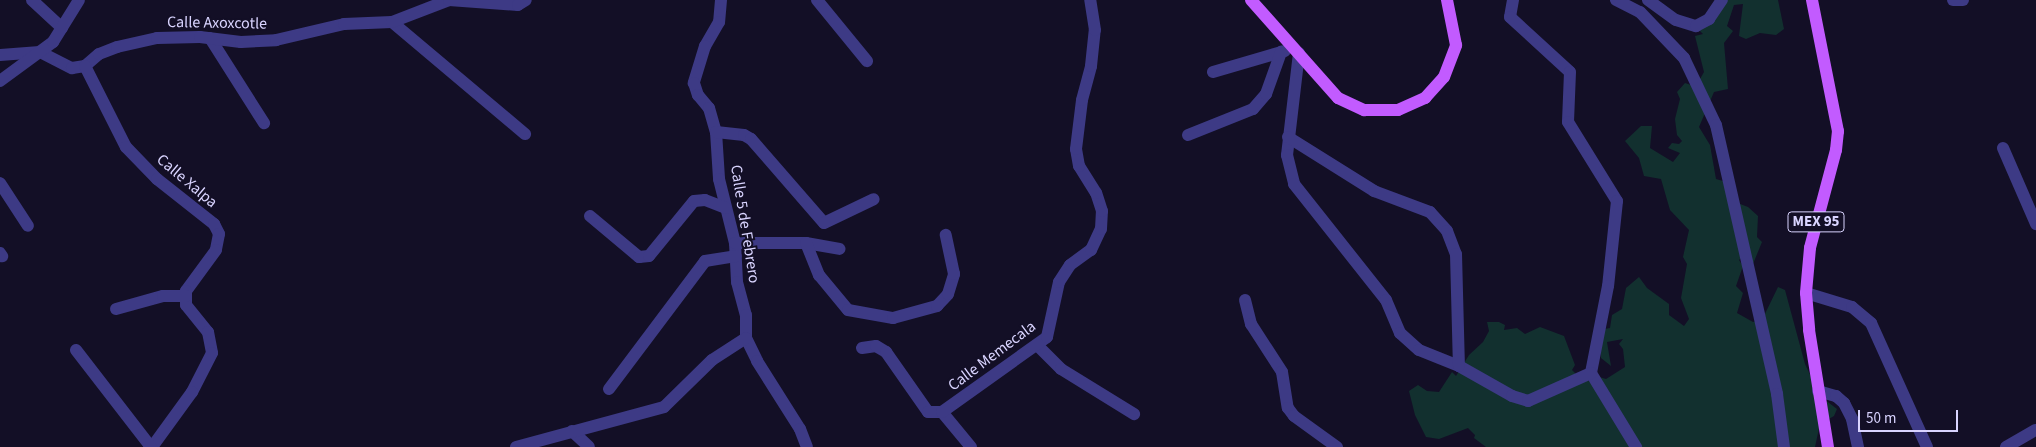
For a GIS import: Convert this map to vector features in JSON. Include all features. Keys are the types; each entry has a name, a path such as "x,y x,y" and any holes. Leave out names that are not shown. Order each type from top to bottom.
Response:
{"main road":[{"path":"1252,0 1338,98 1364,110 1398,110 1425,98 1444,77 1456,45 1453,15 1447,0"},
{"name":"MEX 95","path":"1812,0 1838,131 1836,150 1810,248 1806,293 1818,391 1828,447"}],"street":[{"path":"32,0 62,28"},
{"path":"0,82 53,42 79,0"},
{"name":"Calle Axoxcotle","path":"85,66 99,54 157,38 210,38 241,42 276,40 344,24 392,22 450,0 518,5 526,0"},
{"name":"Calle 5 de Febrero","path":"721,0 719,22 705,46 694,83 698,95 709,108 716,132 718,179 735,250 738,282 746,316 746,338 757,361 800,429 806,447"},
{"path":"817,0 867,61"},
{"name":"Calle Memecala","path":"971,447 942,412 1037,345 1051,328 1053,298 1059,282 1070,265 1091,250 1101,229 1102,211 1096,193 1079,166 1076,149 1082,100 1091,66 1095,30 1090,0"},
{"path":"1513,0 1510,17 1570,72 1568,122 1617,201 1608,286 1591,373 1636,447"},
{"path":"1616,0 1640,12 1684,58 1716,125 1777,394 1784,447"},
{"path":"1648,0 1676,20 1696,26 1709,19 1722,0"},
{"path":"1953,0 1963,0"},
{"path":"392,22 525,134"},
{"path":"210,38 264,122"},
{"path":"1213,72 1281,52 1296,51 1287,154 1294,184 1386,300 1400,334 1419,350 1459,366 1512,396 1528,401 1591,373"},
{"path":"0,55 40,52 72,68 85,66"},
{"path":"1188,135 1253,109 1266,94 1281,52"},
{"name":"Calle Xalpa","path":"85,66 126,147 157,178 214,224 219,234 216,250 186,292 186,296"},
{"path":"716,132 744,135 751,139 824,223 874,198"},
{"path":"1288,136 1374,191 1430,212 1447,231 1456,254 1459,366"},
{"path":"2003,148 2036,224"},
{"path":"0,183 28,226"},
{"path":"590,216 639,257 649,256 694,201 705,200 726,208"},
{"path":"806,244 819,276 848,310 893,318 938,306 948,294 954,274 946,235"},
{"path":"610,389 705,261 735,250 806,244 839,249"},
{"path":"1806,293 1852,307 1872,323 1927,447"},
{"path":"76,350 151,447 183,406 212,353 208,332 191,315 186,305 186,296 163,296 116,309"},
{"path":"1245,300 1251,324 1282,372 1288,408 1294,416 1337,447"},
{"path":"516,447 664,407 712,360 746,338"},
{"path":"1037,345 1061,369 1134,414"},
{"path":"862,348 876,346 886,352 928,412 942,412"},
{"path":"1818,391 1836,396 1844,404 1852,419 1858,447"},
{"path":"2006,447 2036,430"},
{"path":"572,431 589,447"}],"green space":[{"path":"1723,0 1778,0 1784,29 1776,35 1760,33 1746,39 1739,36 1743,4 1734,5 1727,26 1733,31 1724,43 1728,89 1714,92 1699,127 1710,145 1716,179 1723,181 1735,202 1748,207 1758,216 1757,237 1762,242 1753,264 1742,257 1739,260 1743,266 1736,286 1743,293 1737,313 1753,322 1762,320 1778,287 1785,290 1805,364 1820,396 1837,409 1834,416 1820,424 1815,447 1486,447 1474,438 1475,435 1468,428 1439,439 1426,437 1415,415 1409,391 1418,385 1427,391 1439,392 1452,372 1456,376 1469,355 1483,342 1489,331 1487,322 1499,322 1505,325 1504,330 1517,328 1525,334 1540,327 1564,336 1575,365 1572,370 1581,379 1595,383 1596,376 1606,379 1625,367 1623,349 1619,344 1623,339 1607,342 1611,366 1601,358 1599,330 1610,328 1612,315 1622,309 1626,288 1639,277 1647,288 1669,304 1669,315 1684,326 1689,319 1681,298 1687,264 1683,257 1689,230 1670,210 1661,179 1644,176 1639,158 1625,141 1641,126 1652,126 1650,148 1673,162 1680,153 1668,148 1672,143 1679,144 1682,141 1677,135 1675,119 1680,99 1677,92 1685,83 1691,85 1700,79 1704,72 1695,36 1703,34 1694,25"}]}
